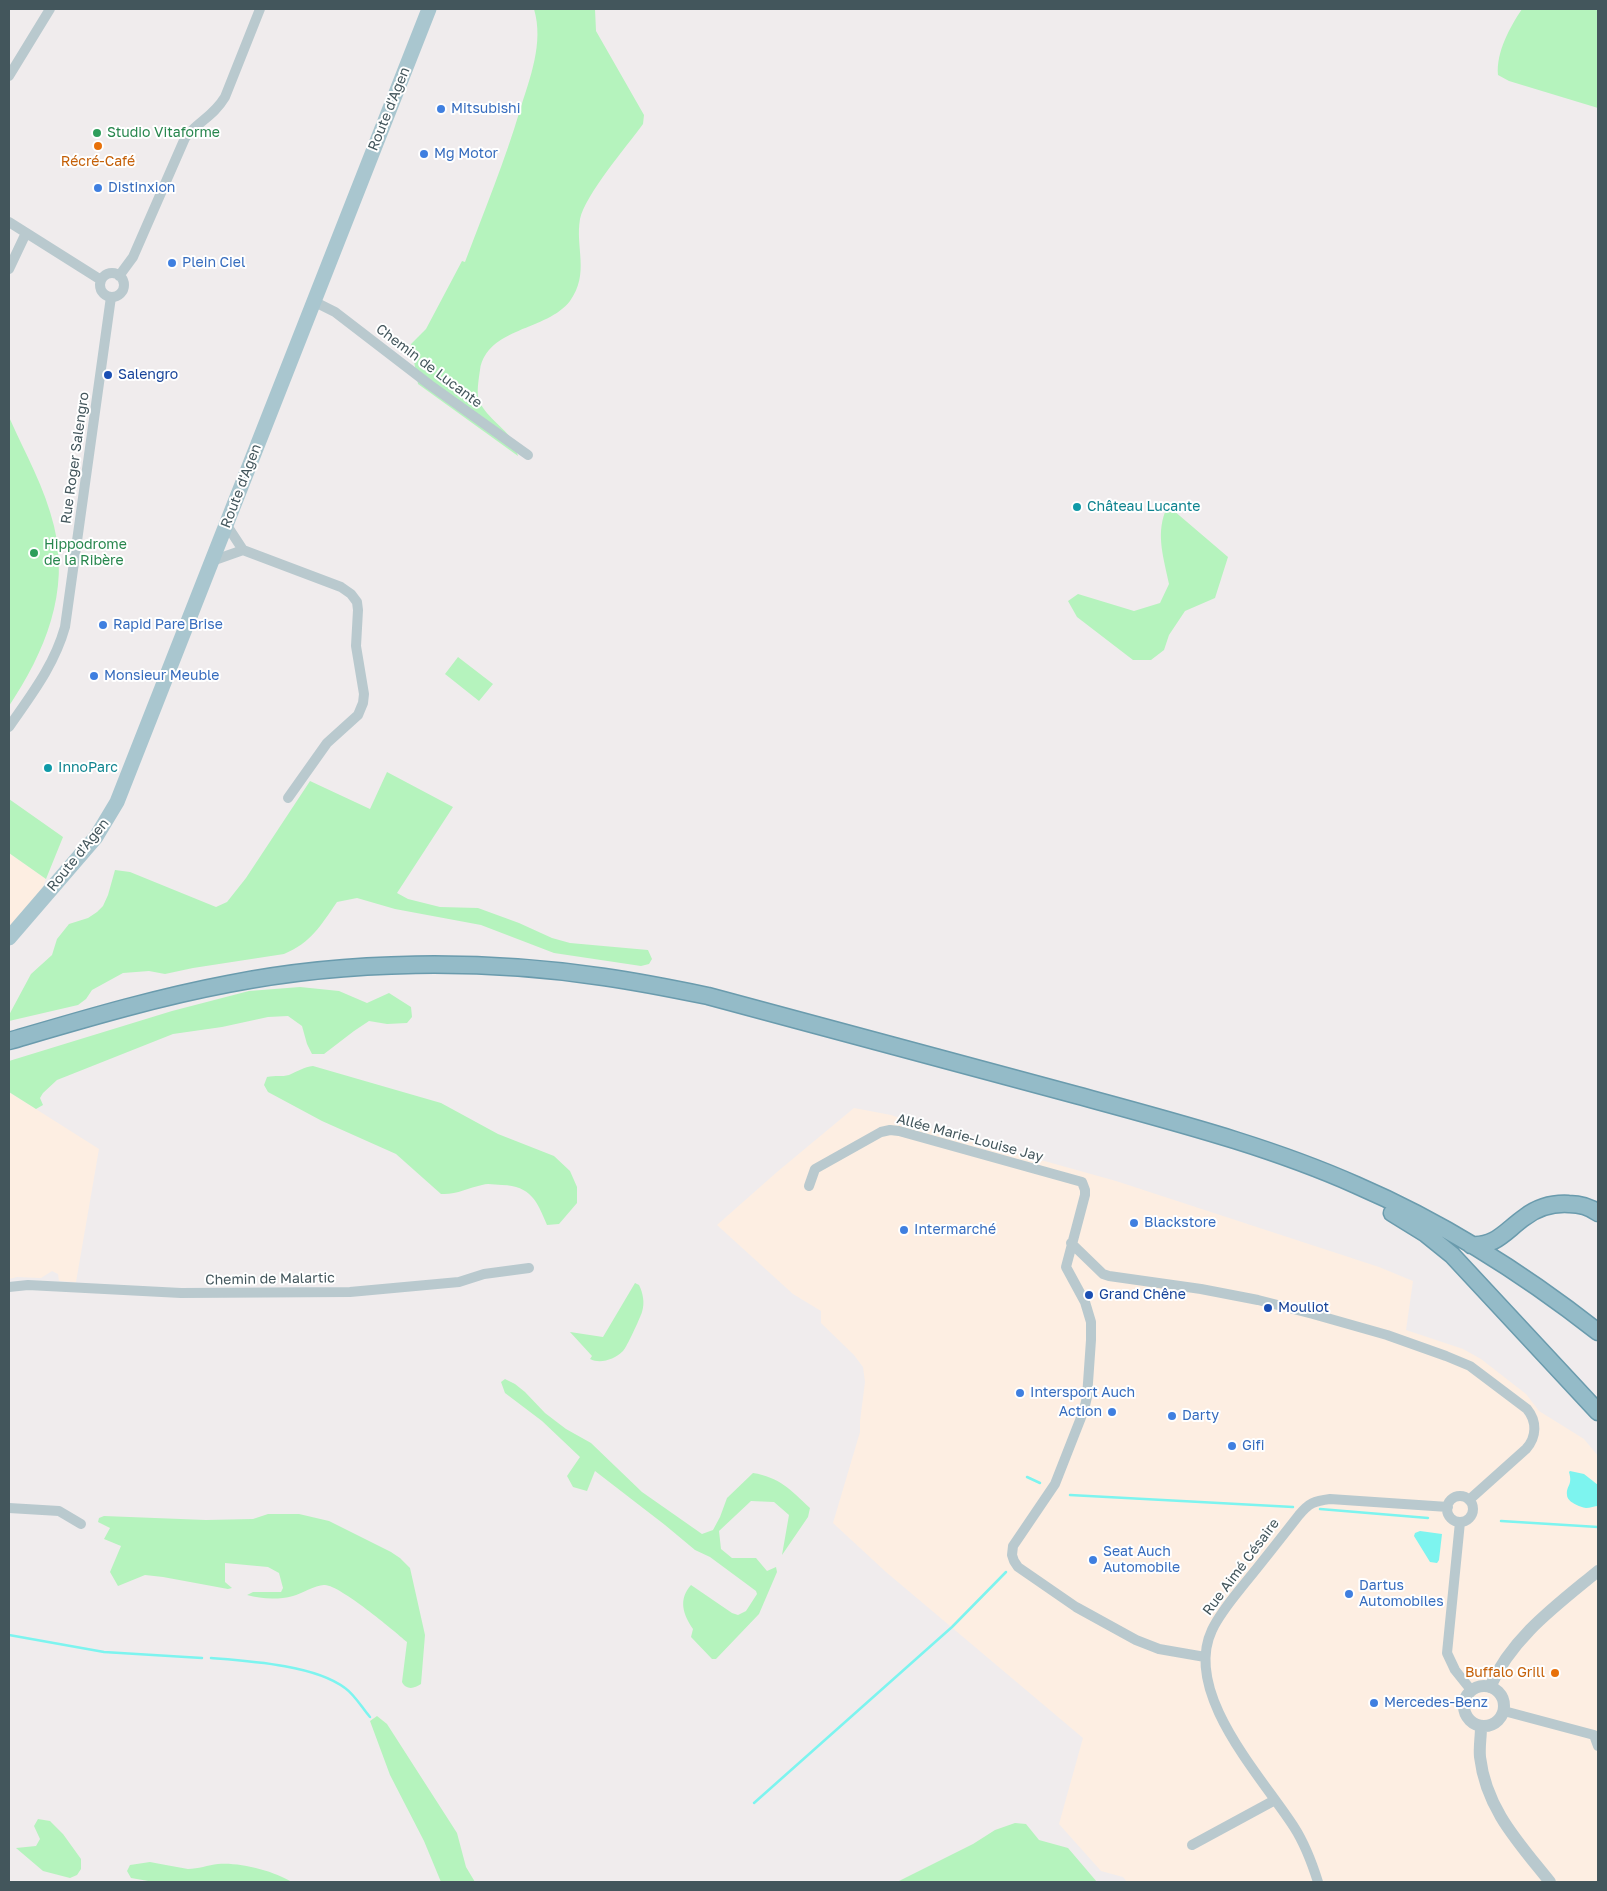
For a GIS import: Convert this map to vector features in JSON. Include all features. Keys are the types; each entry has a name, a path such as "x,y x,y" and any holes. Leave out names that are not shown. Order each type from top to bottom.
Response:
{"highway":[{"path":"9,1041 143,1002 267,977 383,966 483,966 542,969 604,976 708,996 1170,1121 1287,1157 1356,1185 1428,1220 1525,1279 1598,1332"},
{"path":"1287,1157 1298,1169 1358,1195 1395,1214 1426,1234 1452,1255 1598,1412"},
{"path":"1471,1245 1482,1246 1490,1244 1526,1216 1538,1209 1558,1203 1578,1204 1598,1213"}],"main road":[{"name":"Route d'Agen","path":"9,938 96,837 112,812 128,777 429,9"}],"street":[{"path":"9,76 50,9"},
{"path":"119,276 133,257 185,138 190,131 217,110 225,97 260,9"},
{"path":"9,222 101,280"},
{"path":"9,270 26,233"},
{"path":"109,274 119,276 123,282 123,289 118,295 111,296 102,291 101,280 109,274"},
{"name":"Rue Roger Salengro","path":"9,727 40,683 52,662 64,627 111,296"},
{"name":"Chemin de Lucante","path":"314,301 334,312 430,385 528,455"},
{"path":"226,524 243,550 341,587 351,594 357,602 356,646 364,694 363,703 358,715 327,743 288,798"},
{"path":"212,561 243,550"},
{"name":"Allée Marie-Louise Jay","path":"808,1186 815,1168 881,1132 899,1131 1082,1182 1085,1195 1071,1243"},
{"path":"1071,1243 1103,1274 1109,1276 1201,1289 1296,1310 1357,1326 1420,1346 1456,1359 1475,1369 1527,1409 1532,1416 1535,1427 1532,1440 1526,1449 1469,1500"},
{"path":"1071,1243 1066,1267 1087,1306 1091,1322 1092,1340 1087,1397 1075,1435 1055,1484 1013,1546 1012,1555 1018,1567 1104,1624 1159,1649 1205,1657"},
{"name":"Chemin de Malartic","path":"9,1287 28,1285 181,1293 350,1292 459,1282 484,1274 529,1268"},
{"path":"1460,1496 1469,1500 1473,1509 1469,1519 1460,1522 1450,1517 1448,1507 1452,1500 1460,1496"},
{"name":"Rue Aimé Césaire","path":"1318,1882 1304,1845 1242,1754 1224,1721 1207,1677 1205,1657 1208,1638 1222,1613 1299,1515 1313,1502 1330,1499 1448,1507"},
{"path":"9,1508 59,1511 81,1524"},
{"path":"1460,1522 1448,1653 1455,1670 1471,1690"},
{"path":"1490,1687 1505,1658 1525,1634 1598,1571"},
{"path":"1480,1686 1490,1687 1502,1696 1504,1710 1501,1718 1494,1724 1481,1727 1469,1720 1464,1712 1465,1698 1471,1690 1480,1686"},
{"path":"1504,1710 1596,1731 1598,1746"},
{"path":"1481,1727 1480,1754 1482,1771 1495,1810 1550,1882"},
{"path":"1192,1845 1275,1800"}],"shaded area":[{"path":"9,853 46,879 42,889 9,927"},
{"path":"9,1092 99,1149 76,1282 59,1281 58,1274 52,1271 41,1278 17,1277 9,1279"},
{"path":"854,1108 891,1115 955,1136 1116,1181 1379,1267 1413,1281 1406,1330 1463,1349 1481,1359 1526,1394 1539,1411 1584,1439 1598,1456 1598,1882 1127,1882 1123,1877 1101,1871 1059,1824 1083,1738 886,1572 833,1523 860,1432 865,1382 863,1367 854,1355 821,1323 821,1311 793,1294 717,1225"}],"green space":[{"path":"534,9 595,9 596,31 644,115 643,124 617,157 583,209 579,230 581,270 576,291 570,301 560,311 505,337 494,345 485,356 480,370 478,397 487,413 511,438 518,456 418,384 411,344 426,329 462,261 465,262 501,167 528,86 537,47 537,22"},
{"path":"1522,9 1598,9 1598,108 1509,81 1498,75 1499,58 1502,49"},
{"name":"Hippodrome de la Ribère","path":"9,417 40,484 50,512 58,550 59,574 51,621 43,643 9,706"},
{"path":"1173,510 1228,557 1215,598 1185,611 1169,635 1164,650 1151,660 1133,660 1077,617 1068,601 1078,594 1134,611 1160,603 1169,584 1161,539 1162,521 1165,512"},
{"path":"458,657 493,684 479,701 445,674"},
{"path":"387,772 453,807 397,893 408,899 440,907 478,908 519,923 552,938 570,943 648,950 652,959 649,964 641,966 554,953 481,925 395,909 357,898 337,902 308,939 284,954 165,974 149,971 123,973 92,990 86,999 78,1005 9,1021 9,1015 31,974 52,955 57,939 69,924 88,918 103,906 115,870 130,872 216,907 227,902 246,878 310,781 370,809"},
{"path":"9,799 63,837 46,879 9,853"},
{"path":"300,987 339,991 367,1003 389,993 411,1007 412,1017 407,1023 387,1024 369,1021 324,1054 312,1054 302,1026 288,1016 268,1017 222,1027 173,1034 57,1080 43,1093 40,1098 43,1105 36,1109 9,1092 9,1061 172,1011 249,991"},
{"path":"313,1066 441,1103 498,1134 554,1156 570,1171 577,1187 577,1203 559,1224 547,1225 532,1196 520,1188 487,1184 441,1194 396,1154 322,1121 268,1092 264,1085 267,1077 289,1075"},
{"path":"635,1283 639,1285 642,1291 643,1309 625,1348 615,1357 607,1360 598,1361 590,1359 592,1356 570,1332 603,1337"},
{"path":"505,1379 525,1392 545,1413 566,1429 591,1443 642,1492 702,1534 713,1530 727,1498 753,1473 777,1481 810,1508 808,1517 782,1555 789,1515 774,1502 751,1501 719,1531 721,1549 732,1558 756,1558 767,1571 776,1567 777,1572 759,1614 716,1659 712,1659 691,1637 693,1629 683,1607 684,1596 691,1585 732,1613 738,1615 746,1611 757,1594 756,1591 710,1557 695,1550 595,1471 587,1491 573,1487 567,1476 580,1457 542,1421 505,1393 501,1382"},
{"path":"268,1514 299,1514 329,1521 391,1552 410,1568 425,1635 421,1684 410,1688 402,1682 407,1642 367,1609 333,1587 322,1585 293,1596 281,1598 270,1599 247,1595 253,1592 281,1592 283,1588 279,1573 268,1567 225,1563 225,1582 232,1588 228,1589 145,1575 118,1586 110,1572 121,1546 104,1539 110,1528 98,1522 99,1518 104,1516 206,1520 253,1519"},
{"path":"377,1716 387,1724 457,1833 466,1867 475,1882 441,1882 424,1841 390,1775 370,1721"},
{"path":"38,1819 50,1821 63,1834 81,1859 81,1869 77,1875 70,1878 43,1871 16,1848 36,1846 40,1839 34,1826"},
{"path":"1015,1823 1026,1824 1039,1840 1068,1848 1097,1882 897,1882 973,1844 995,1830"},
{"path":"150,1862 188,1869 218,1864 236,1864 266,1871 292,1882 154,1882 131,1878 127,1871 130,1865"}],"water":[{"path":"1570,1471 1584,1474 1598,1485 1598,1506 1586,1508 1569,1500 1567,1492 1570,1483"},
{"path":"1420,1531 1442,1534 1437,1563 1430,1562 1414,1536 1415,1533"}],"waterway":[{"path":"1027,1477 1040,1483"},
{"path":"1070,1495 1293,1507"},
{"path":"1320,1509 1428,1518"},
{"path":"1501,1521 1598,1527"},
{"path":"754,1803 952,1627 1006,1572"},
{"path":"9,1635 104,1652 202,1658"},
{"path":"211,1658 281,1665 317,1674 332,1680 349,1691 370,1717"}],"place":[{"name":"Mitsubishi","path":"441,109"},
{"name":"Studio Vitaforme","path":"97,133"},
{"name":"Récré-Café","path":"98,146"},
{"name":"Mg Motor","path":"424,154"},
{"name":"Distinxion","path":"98,188"},
{"name":"Plein Ciel","path":"172,263"},
{"name":"Salengro","path":"108,375"},
{"name":"Château Lucante","path":"1077,507"},
{"name":"Hippodrome de la Ribère","path":"34,553"},
{"name":"Rapid Pare Brise","path":"103,625"},
{"name":"Monsieur Meuble","path":"94,676"},
{"name":"InnoParc","path":"48,768"},
{"name":"Blackstore","path":"1134,1223"},
{"name":"Intermarché","path":"904,1230"},
{"name":"Grand Chêne","path":"1089,1295"},
{"name":"Mouliot","path":"1268,1308"},
{"name":"Intersport Auch","path":"1020,1393"},
{"name":"Action","path":"1112,1412"},
{"name":"Darty","path":"1172,1416"},
{"name":"Gifi","path":"1232,1446"},
{"name":"Seat Auch Automobile","path":"1093,1560"},
{"name":"Dartus Automobiles","path":"1349,1594"},
{"name":"Buffalo Grill","path":"1555,1673"},
{"name":"Mercedes-Benz","path":"1374,1703"}]}
